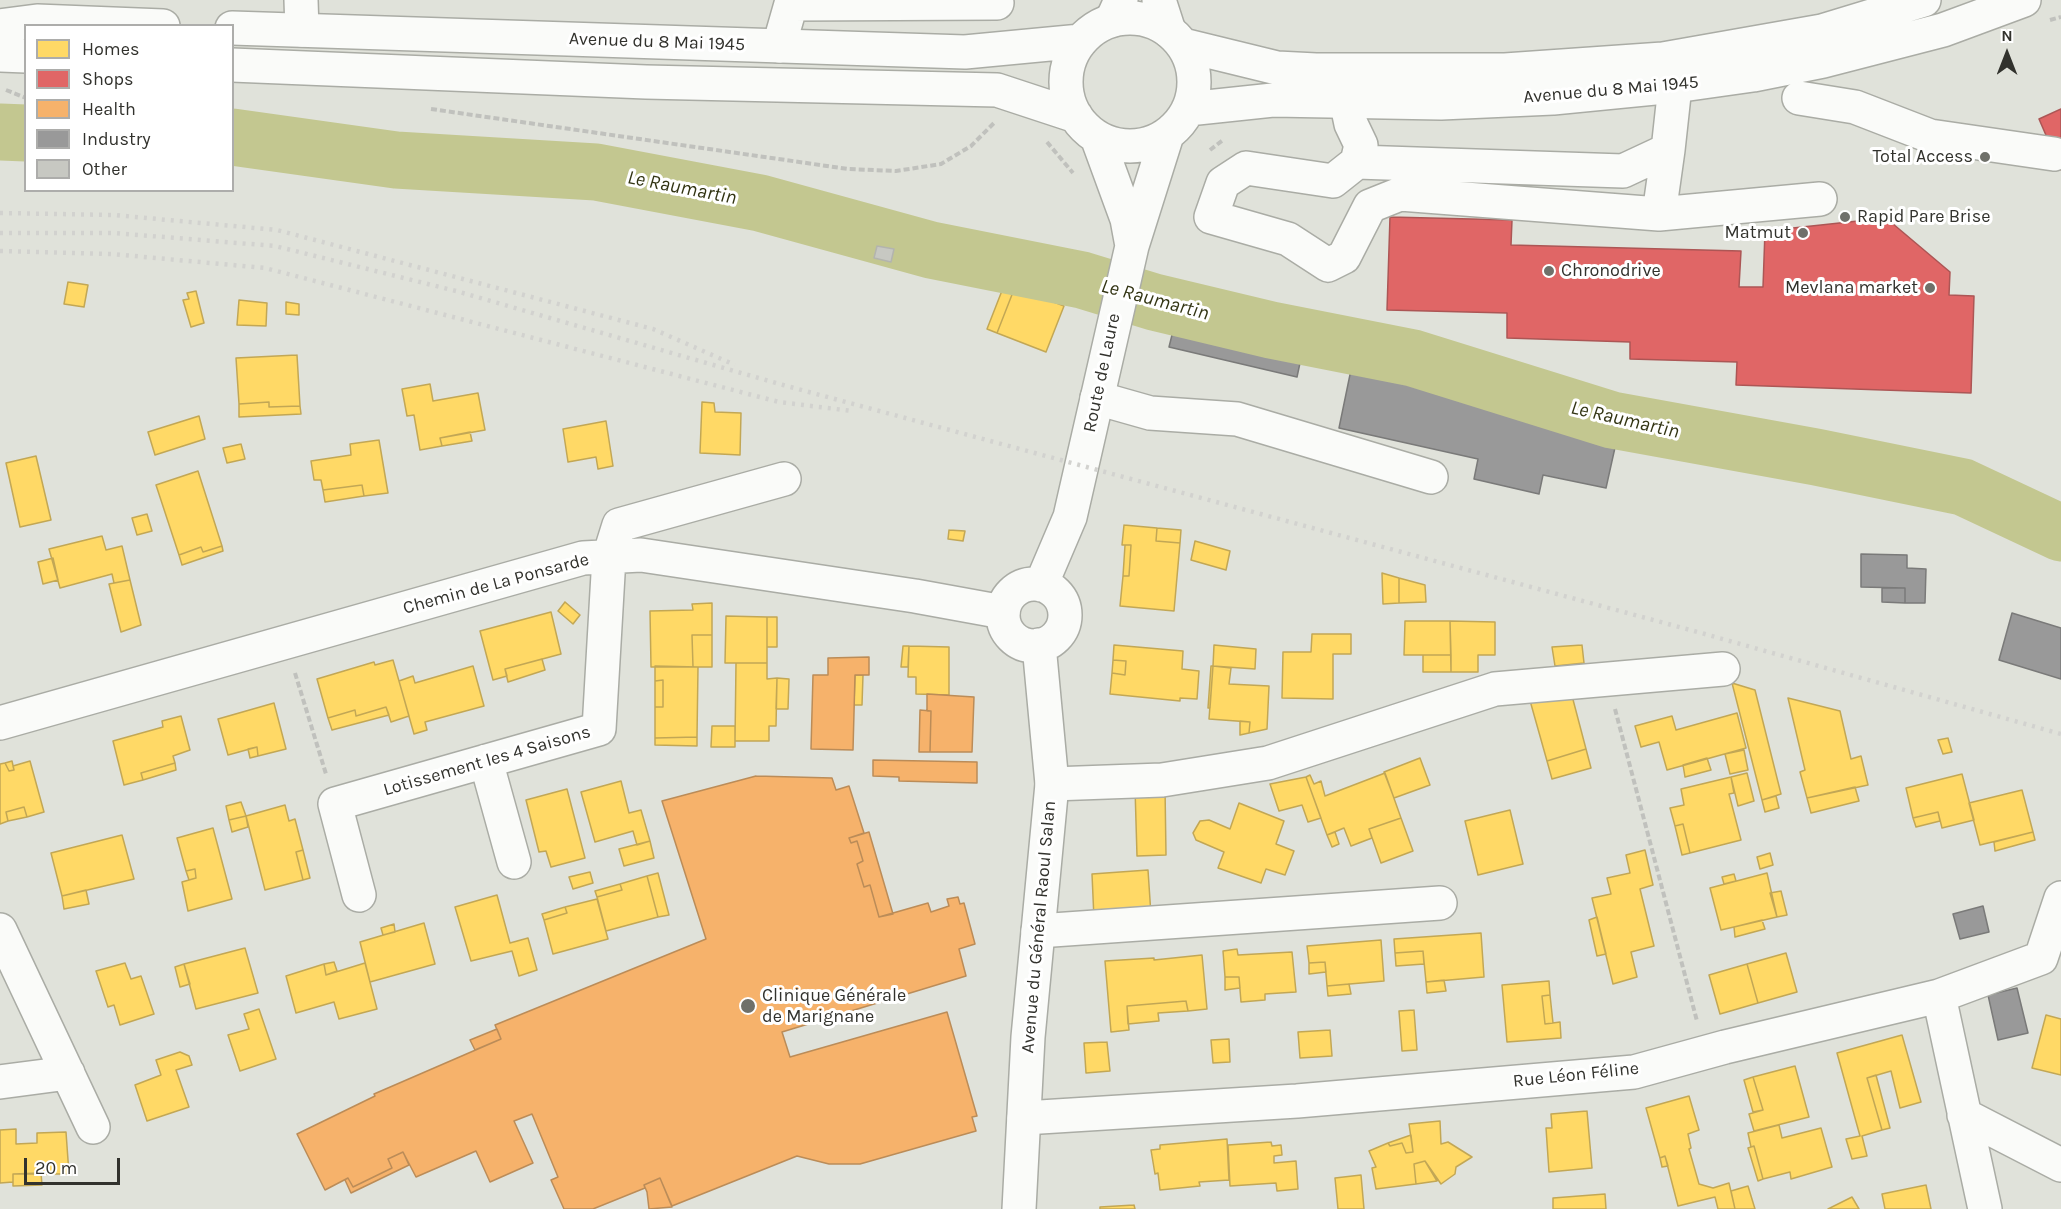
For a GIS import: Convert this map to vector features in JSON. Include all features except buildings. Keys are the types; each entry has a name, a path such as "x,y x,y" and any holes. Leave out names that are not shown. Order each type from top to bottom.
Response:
{"main road":[{"path":"234,66 646,82 997,90 1086,127 1121,145 1134,146 1167,135 1188,110 1193,93 1194,77 1190,60 1176,38 1159,0"},
{"name":"Avenue du 8 Mai 1945","path":"1176,38 1287,69 1506,70 1663,59 1822,31 1924,0"},
{"name":"Avenue du 8 Mai 1945","path":"1188,110 1273,100 1441,102 1552,98 1675,86 1753,75 1823,61 1943,30 2024,0"},
{"path":"779,46 791,4 997,3"},
{"path":"1086,127 1069,100 1067,74 1072,55 1081,41 1117,10 1129,18 1151,21 1176,38"},
{"name":"Avenue du 8 Mai 1945","path":"234,28 301,15 779,46 965,52 1081,41"},
{"path":"0,26 37,21 113,24"},
{"path":"0,55 24,56"},
{"path":"1659,214 1675,86"},
{"path":"1799,98 1855,107 1930,136 2054,154"},
{"path":"1346,100 1351,124 1361,145 1357,162 1333,181 1246,168 1223,183 1211,217 1288,239 1328,265 1344,257 1370,206 1400,194 1659,214 1820,199"},
{"name":"Route de Laure","path":"1086,127 1127,219 1129,257"},
{"name":"Route de Laure","path":"1041,585 1071,517 1129,257 1167,135"},
{"path":"1357,162 1623,171 1668,150"},
{"path":"1096,398 1150,413 1237,419 1431,477"},
{"path":"609,557 619,525 784,479"},
{"name":"Chemin de La Ponsarde","path":"0,723 583,558 641,555 915,596 1003,612"},
{"name":"Lotissement les 4 Saisons","path":"335,804 599,729 609,557"},
{"path":"1032,584 1041,585 1057,594 1065,611 1062,629 1048,643 1030,646 1012,638 1003,621 1003,612 1009,596 1016,590 1032,584"},
{"name":"Avenue du Général Raoul Salan","path":"1019,1209 1028,1037 1052,784 1039,645"},
{"path":"1052,784 1162,780 1268,763 1495,689 1723,669"},
{"path":"486,761 514,862"},
{"path":"335,804 359,895"},
{"name":"Rue Léon Féline","path":"1024,1118 1297,1101 1634,1072 1705,1052 1939,996 2041,958 2061,898"},
{"path":"1038,931 1440,903"},
{"path":"0,930 93,1127"},
{"path":"1939,996 1985,1209"},
{"path":"0,1082 68,1073"},
{"path":"1964,1115 2061,1166"}],"path":[{"path":"0,86 24,97"},
{"path":"423,107 848,169 896,171 941,164 971,146 1000,117 997,90"},
{"path":"1041,137 1066,162 1079,182"},
{"path":"285,642 335,804"},
{"path":"1607,680 1705,1052"}],"waterway":[{"name":"Le Raumartin","path":"0,132 24,133"},
{"name":"Le Raumartin","path":"234,137 396,160 596,172 760,203 931,250 1082,280 1154,302 1271,330 1413,358 1612,420 1816,457 1963,487 2061,533"}],"railway":[{"path":"0,213 114,215 277,230 653,329 735,365"},
{"path":"0,233 114,233 275,246 456,291 783,385 1694,631 2061,734"},
{"path":"0,251 112,254 265,268 779,402 852,411"}],"place":[{"name":"Total Access","path":"1985,157"},
{"name":"Rapid Pare Brise","path":"1845,217"},
{"name":"Matmut","path":"1803,233"},
{"name":"Chronodrive","path":"1549,271"},
{"name":"Mevlana market","path":"1930,288"},
{"name":"Clinique Générale de Marignane","path":"748,1006"}]}
